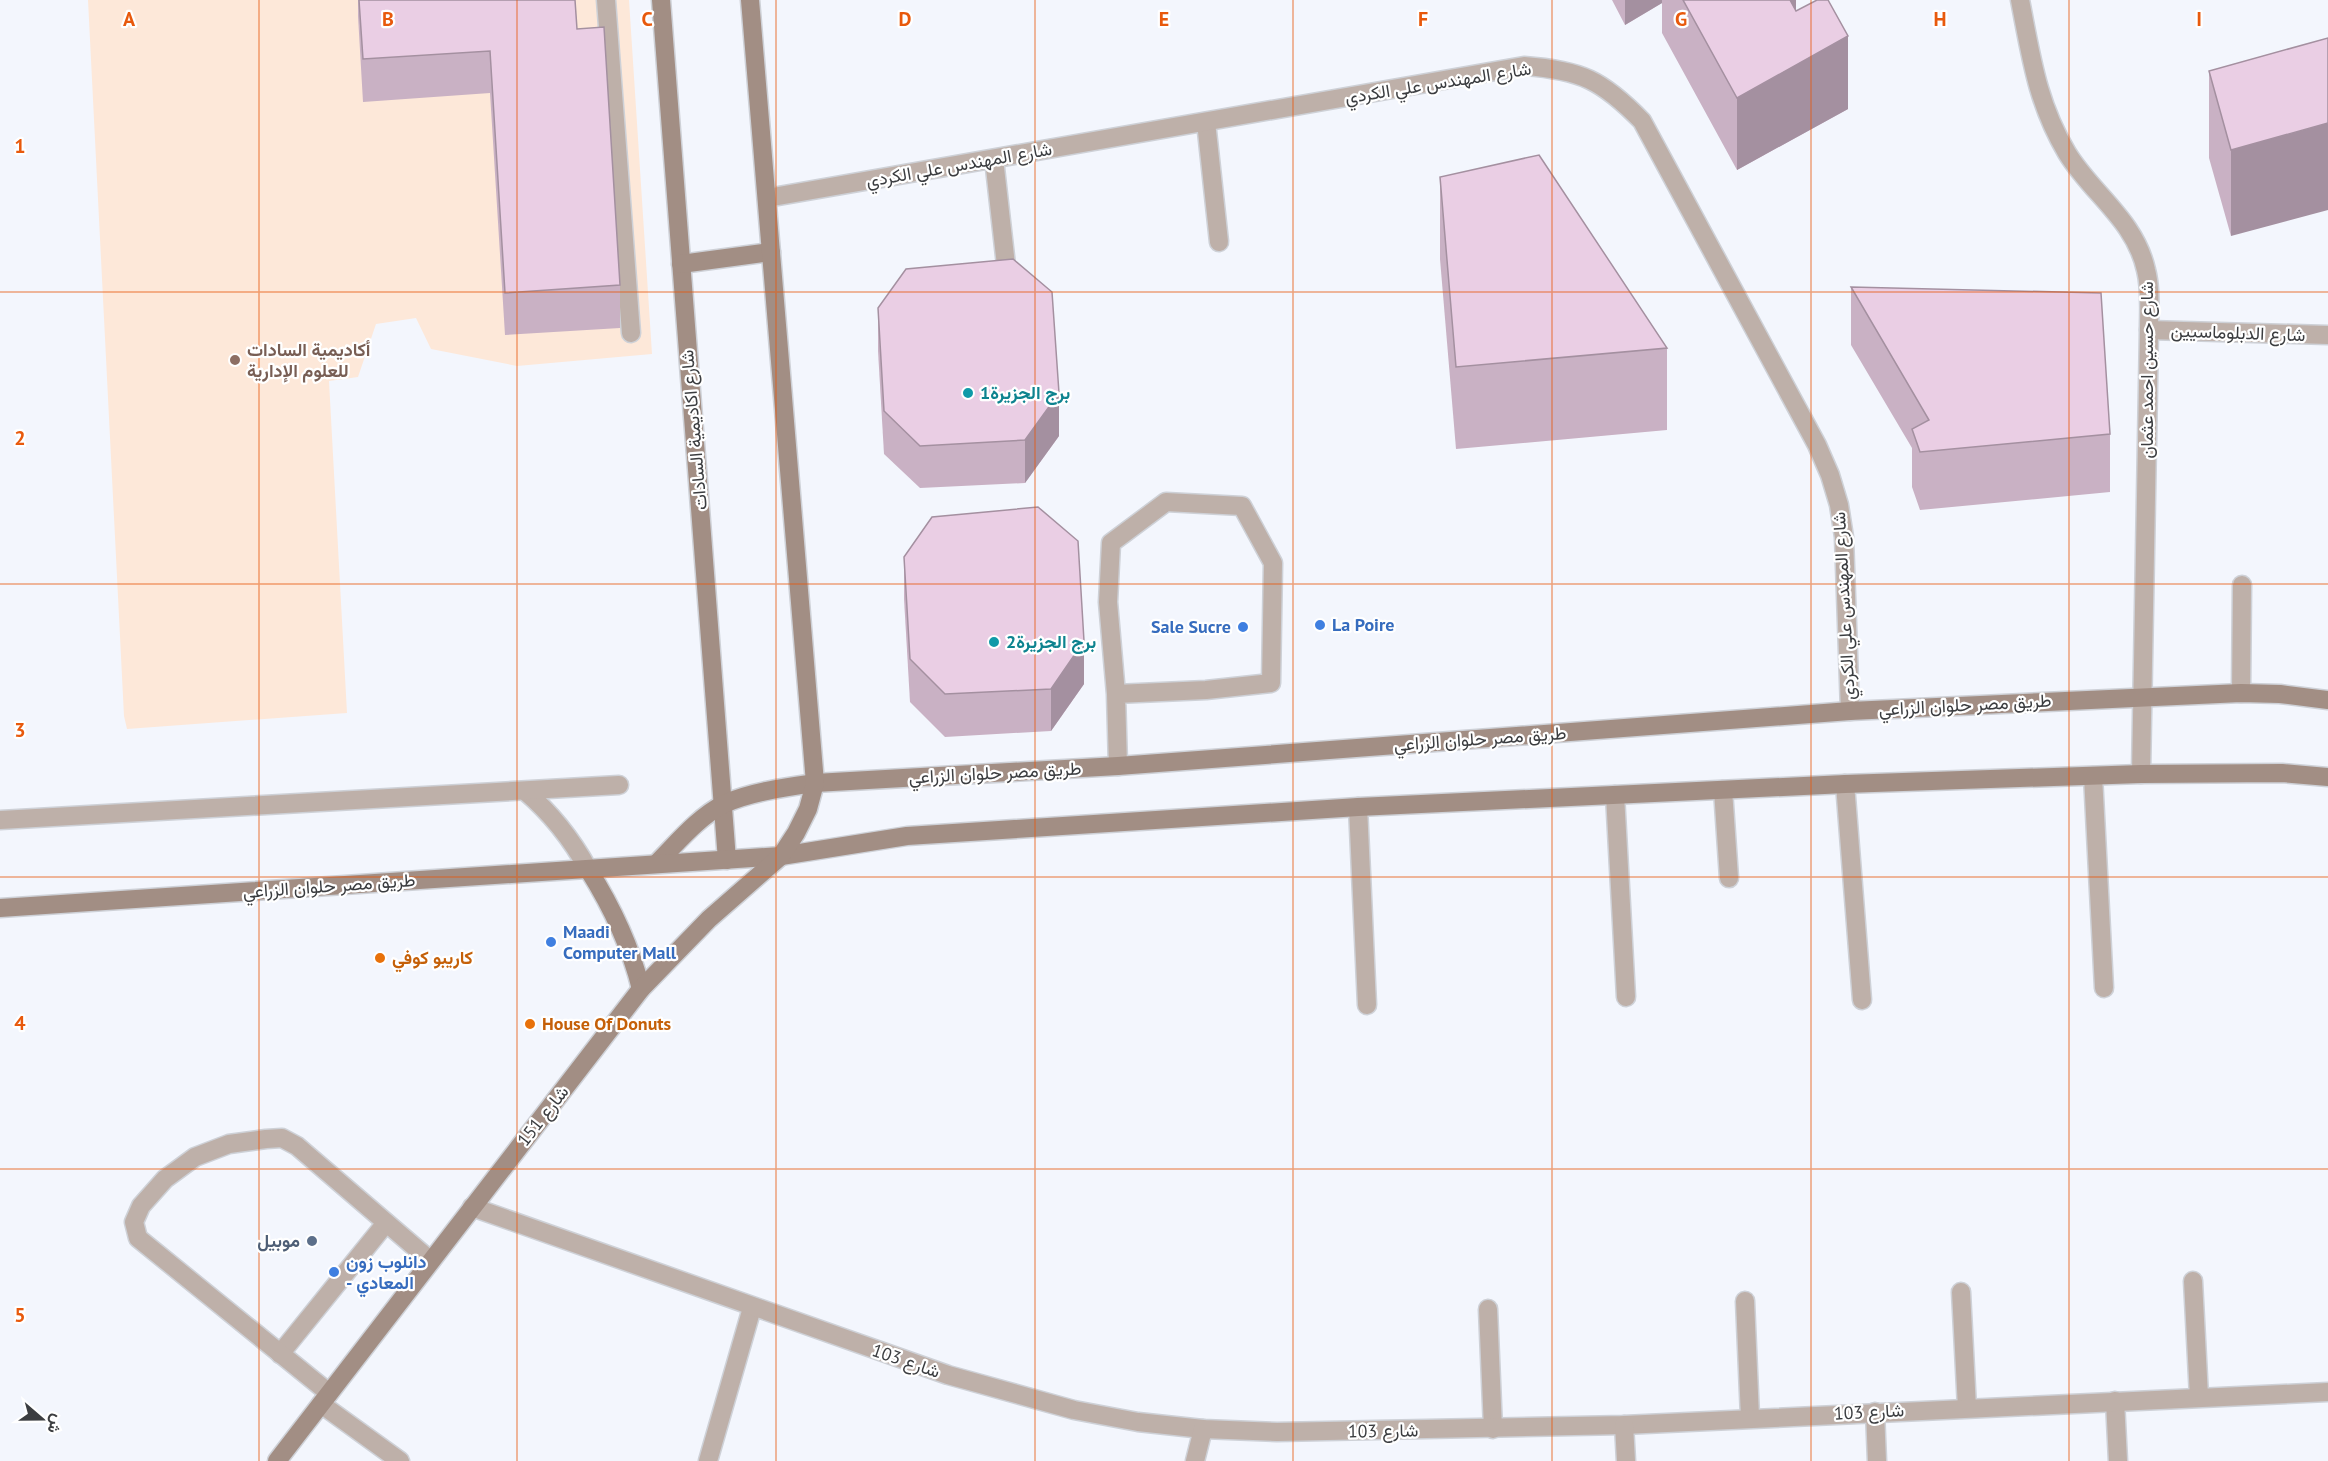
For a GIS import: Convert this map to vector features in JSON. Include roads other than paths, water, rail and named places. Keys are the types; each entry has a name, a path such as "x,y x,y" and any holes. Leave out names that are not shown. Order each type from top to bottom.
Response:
{"main road":[{"name":"شارع اكاديمية السادات","path":"661,0 727,860"},
{"path":"750,0 815,783"},
{"path":"681,264 771,252"},
{"name":"طريق مصر حلوان الزراعي","path":"657,863 693,826 724,805 788,786 815,783 1118,766 1850,711 2241,693 2280,694 2328,700"},
{"name":"طريق مصر حلوان الزراعي","path":"0,908 781,856 907,836 1358,807 1845,784 2141,774 2282,773 2328,777"},
{"name":"شارع 151","path":"277,1461 640,989 709,919 781,856 808,809 815,783"},
{"path":"588,869 620,925 636,967 640,989"}],"street":[{"path":"606,0 630,333"},
{"name":"شارع حسين احمد عثمان","path":"2020,0 2036,85 2050,120 2067,154 2130,229 2147,271 2149,330 2141,774"},
{"name":"شارع المهندس علي الكردي","path":"767,198 1524,66 1558,68 1590,79 1618,97 1641,121 1658,149 1817,445 1830,475 1839,505 1844,537 1850,711"},
{"path":"1206,122 1219,242"},
{"path":"994,159 1008,274"},
{"name":"شارع الدبلوماسيين","path":"2149,330 2328,335"},
{"path":"1116,694 1206,690 1271,683 1274,633 1273,563 1242,506 1166,502 1110,543 1108,602 1116,694 1118,766"},
{"path":"2241,693 2242,585"},
{"path":"2093,776 2104,988"},
{"path":"1845,784 1862,1000"},
{"path":"0,820 619,785"},
{"path":"1723,790 1729,878"},
{"path":"525,791 561,826 588,869"},
{"path":"1615,795 1626,997"},
{"path":"1358,807 1367,1005"},
{"path":"400,1461 325,1398 280,1354 138,1238 134,1222 141,1206 165,1179 195,1157 229,1144 282,1138 297,1146 431,1261"},
{"name":"شارع 103","path":"472,1207 752,1308 948,1375 1074,1410 1203,1429 1277,1432 1624,1425 2328,1392"},
{"path":"280,1354 386,1223"},
{"path":"2193,1281 2199,1397"},
{"path":"1961,1292 1967,1408"},
{"path":"1745,1301 1750,1418"},
{"path":"708,1461 752,1308"},
{"path":"1488,1309 1493,1429"},
{"path":"2115,1401 2118,1461"},
{"path":"1875,1412 1878,1461"},
{"path":"1624,1425 1626,1461"},
{"path":"1195,1461 1203,1429"}],"place":[{"name":"أكاديمية السادات للعلوم الإدارية","path":"235,360"},
{"name":"برج الجزيرة1","path":"968,393"},
{"name":"La Poire","path":"1320,625"},
{"name":"Sale Sucre","path":"1243,627"},
{"name":"برج الجزيرة2","path":"994,642"},
{"name":"Maadi Computer Mall","path":"551,942"},
{"name":"كاريبو كوفي","path":"380,958"},
{"name":"House Of Donuts","path":"530,1024"},
{"name":"موبيل","path":"312,1241"},
{"name":"دانلوب زون - المعادي","path":"334,1272"}]}
